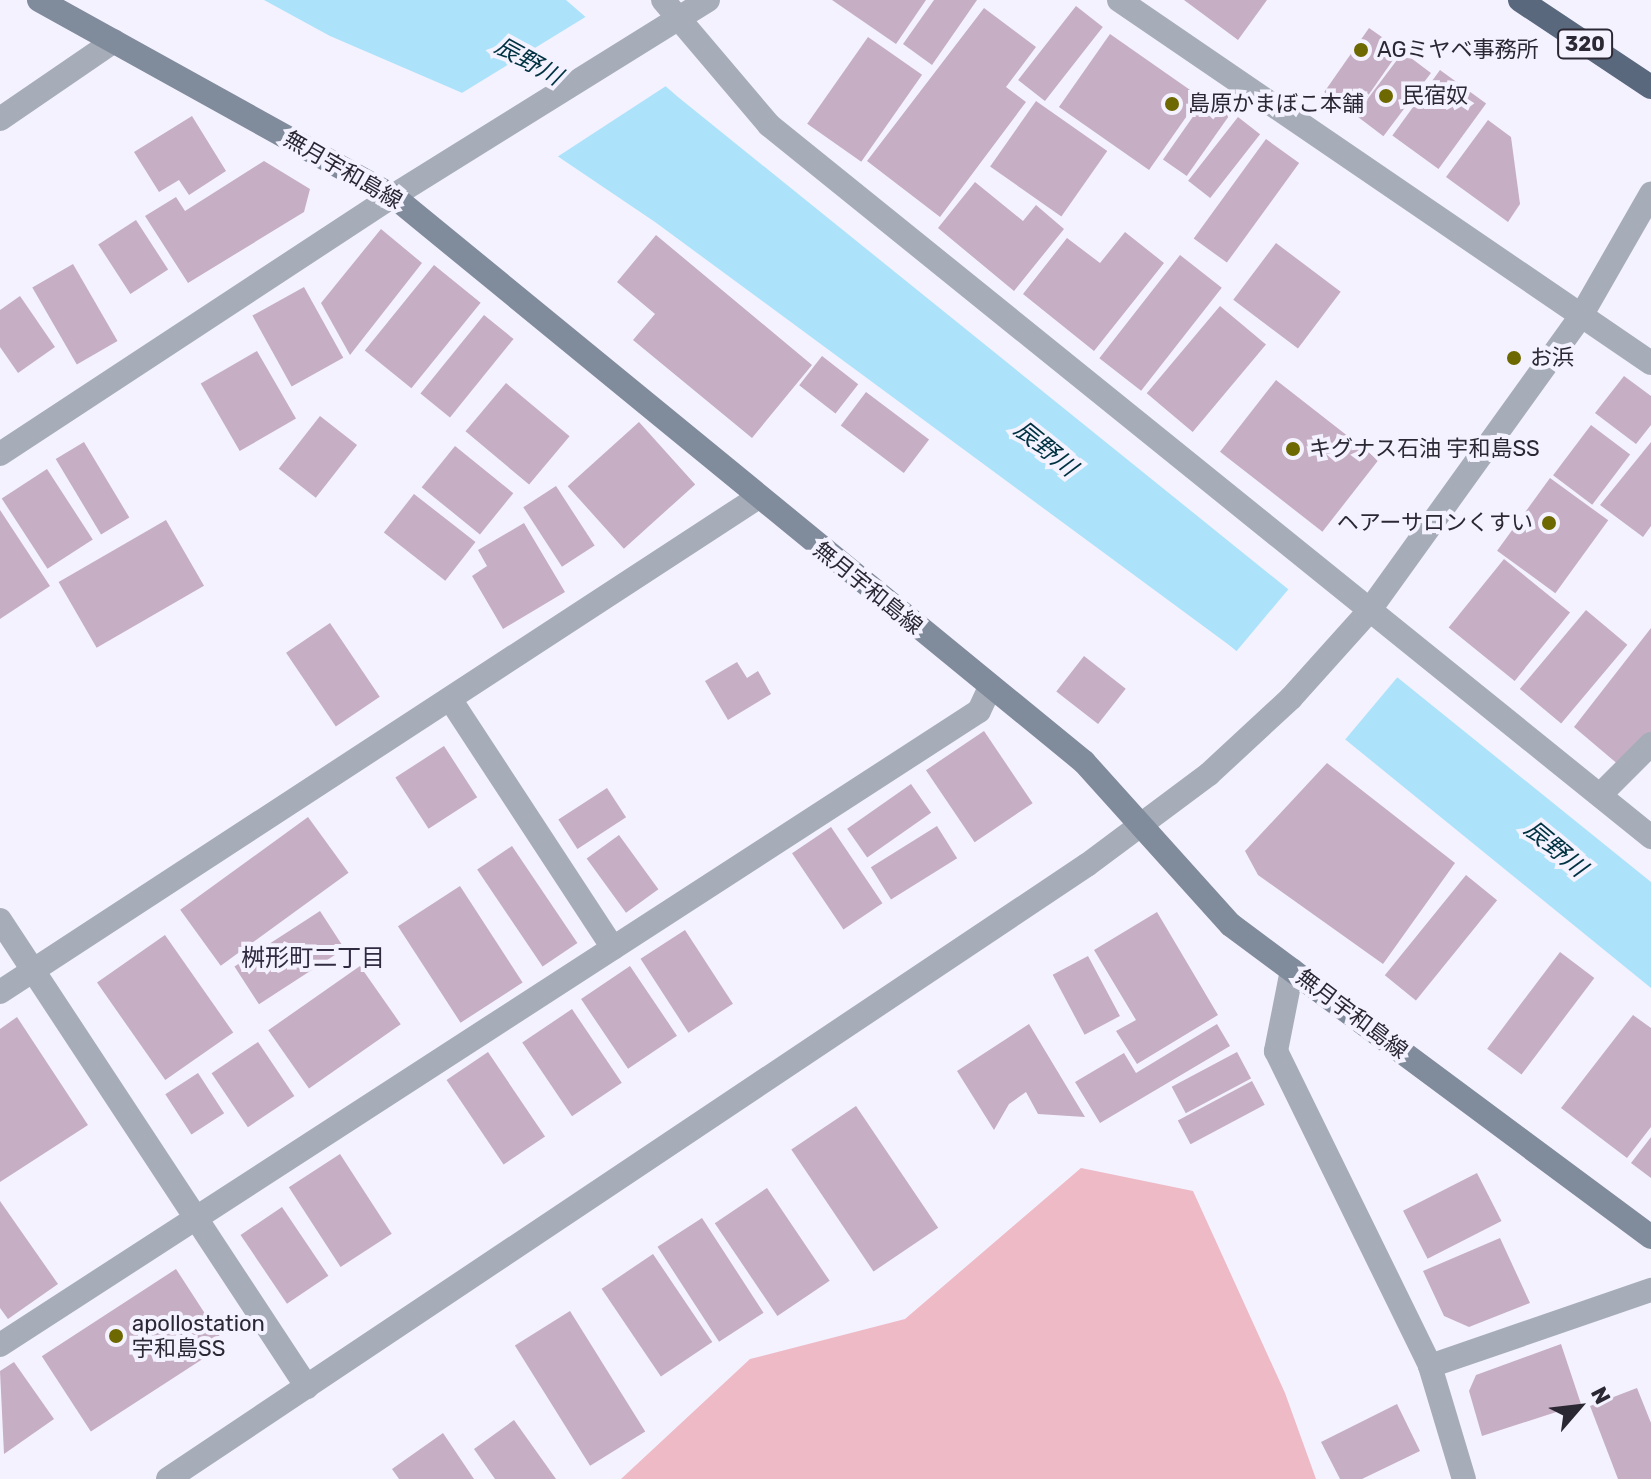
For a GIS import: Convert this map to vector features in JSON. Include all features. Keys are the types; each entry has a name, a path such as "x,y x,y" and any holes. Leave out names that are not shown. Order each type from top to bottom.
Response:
{"highway":[{"name":"320","path":"1520,0 1651,87"}],"main road":[{"name":"無月宇和島線","path":"39,0 393,196 757,498 1084,762 1231,925 1651,1237"}],"street":[{"path":"0,454 393,196 630,46 671,9 708,0"},
{"path":"1119,0 1651,363"},
{"path":"671,9 769,125 1363,619 1600,795 1651,837"},
{"path":"0,119 114,41"},
{"path":"168,1479 1141,827 1291,698 1363,619 1581,316 1651,194"},
{"path":"0,992 452,702 757,498"},
{"path":"0,1345 979,711 990,687"},
{"path":"452,702 613,948"},
{"path":"1600,795 1651,744"},
{"path":"0,920 307,1387"},
{"path":"1292,970 1276,1051 1430,1366 1464,1479"},
{"path":"1430,1366 1651,1290"}],"shaded area":[{"path":"1081,1168 1193,1191 1285,1393 1316,1479 621,1479 750,1359 905,1319"}],"water":[{"name":"辰野川","path":"264,0 566,0 678,97 1651,882 1651,988 1229,645 655,222 467,95 330,36"}],"pier":[{"path":"587,16 669,84 554,159 457,96"},
{"path":"1292,585 1399,675 1342,743 1235,653"}],"building":[{"path":"832,0 926,0 896,44"},
{"path":"934,0 977,0 932,65 903,44"},
{"path":"1184,0 1267,0 1238,40"},
{"path":"1076,6 1103,27 1045,101 1018,80"},
{"path":"984,8 1036,47 1006,87 1026,102 940,217 867,161"},
{"path":"1369,28 1400,50 1355,114 1324,92"},
{"path":"1110,34 1200,97 1149,170 1059,107"},
{"path":"868,37 922,75 861,162 807,124"},
{"path":"1403,52 1431,73 1383,136 1355,115"},
{"path":"1440,70 1486,104 1439,169 1392,136"},
{"path":"1206,98 1230,115 1187,176 1163,159"},
{"path":"1036,101 1107,151 1061,216 990,167"},
{"path":"192,116 226,171 189,195 179,180 159,192 134,152"},
{"path":"1238,117 1260,134 1210,198 1188,181"},
{"path":"1488,120 1511,137 1520,204 1508,222 1446,177"},
{"path":"1266,139 1299,163 1227,263 1194,239"},
{"path":"264,161 310,189 304,212 188,283 145,216 176,197 185,211"},
{"path":"975,182 1023,221 1036,205 1064,229 1014,291 938,228"},
{"path":"136,220 168,269 130,294 98,245"},
{"path":"381,229 422,263 350,355 321,303"},
{"path":"1125,232 1164,263 1094,351 1023,294 1067,238 1100,263"},
{"path":"656,235 812,365 752,438 633,340 655,314 617,282"},
{"path":"1276,243 1341,292 1298,348 1233,300"},
{"path":"1180,255 1222,288 1141,391 1099,358"},
{"path":"73,264 118,341 77,365 32,288"},
{"path":"434,265 481,303 411,388 365,350"},
{"path":"304,287 343,358 292,386 252,316"},
{"path":"20,296 55,347 18,373 0,347 0,310"},
{"path":"1220,306 1266,345 1193,432 1147,393"},
{"path":"484,315 514,339 450,417 420,393"},
{"path":"257,351 296,419 240,451 201,384"},
{"path":"822,356 858,384 835,413 799,385"},
{"path":"1624,376 1651,396 1651,425 1636,444 1595,413"},
{"path":"1276,380 1378,460 1322,532 1220,452"},
{"path":"506,383 570,436 529,485 466,431"},
{"path":"866,392 929,440 904,473 841,426"},
{"path":"320,416 357,445 316,498 279,469"},
{"path":"639,422 695,484 624,549 568,486"},
{"path":"1591,425 1630,454 1592,505 1553,475"},
{"path":"84,442 129,517 101,534 56,459"},
{"path":"1651,442 1651,526 1643,537 1600,505"},
{"path":"455,446 513,493 480,534 422,487"},
{"path":"47,469 93,539 47,569 2,498"},
{"path":"1550,478 1608,520 1555,593 1497,551"},
{"path":"556,486 595,546 562,567 523,507"},
{"path":"414,494 475,542 445,581 384,533"},
{"path":"0,510 50,586 0,619"},
{"path":"166,520 204,586 97,648 59,582"},
{"path":"524,523 565,592 503,629 472,576 487,566 478,550"},
{"path":"1504,559 1570,612 1515,681 1449,627"},
{"path":"1586,610 1627,645 1561,724 1520,689"},
{"path":"330,623 380,697 336,726 286,653"},
{"path":"1651,628 1651,733 1620,766 1574,727"},
{"path":"1084,656 1126,689 1098,724 1056,691"},
{"path":"737,662 747,678 758,671 771,694 728,720 705,681"},
{"path":"984,731 1033,803 975,842 926,770"},
{"path":"444,746 477,797 429,829 395,778"},
{"path":"1327,763 1455,863 1383,964 1258,875 1245,851"},
{"path":"911,784 931,813 867,857 847,829"},
{"path":"607,788 626,817 577,849 558,820"},
{"path":"308,817 349,873 221,966 180,910"},
{"path":"937,826 957,858 891,900 871,867"},
{"path":"831,827 882,903 843,930 792,853"},
{"path":"619,835 658,889 626,913 587,859"},
{"path":"512,846 577,943 543,966 477,869"},
{"path":"1466,875 1497,900 1416,1000 1385,975"},
{"path":"460,886 523,982 461,1023 398,926"},
{"path":"320,911 345,949 259,1004 234,967"},
{"path":"1157,912 1218,1015 1137,1064 1116,1031 1136,1020 1094,950"},
{"path":"685,930 733,1004 688,1033 641,959"},
{"path":"165,935 233,1032 165,1080 97,983"},
{"path":"1560,952 1594,978 1522,1075 1487,1049"},
{"path":"1088,956 1120,1016 1085,1035 1053,975"},
{"path":"360,966 401,1024 309,1088 268,1030"},
{"path":"630,966 677,1036 628,1069 581,999"},
{"path":"572,1009 622,1083 572,1116 522,1043"},
{"path":"1633,1015 1651,1028 1651,1127 1627,1158 1561,1108"},
{"path":"17,1017 88,1125 0,1182 0,1029"},
{"path":"1029,1024 1085,1117 1038,1114 1026,1092 1009,1104 994,1130 957,1071"},
{"path":"1217,1024 1230,1046 1100,1123 1075,1082 1124,1053 1136,1073"},
{"path":"258,1042 294,1096 248,1127 212,1073"},
{"path":"488,1052 545,1137 504,1165 447,1080"},
{"path":"1237,1052 1251,1078 1186,1113 1172,1087"},
{"path":"198,1073 224,1113 191,1134 165,1094"},
{"path":"1252,1081 1265,1105 1191,1144 1178,1120"},
{"path":"856,1106 938,1228 874,1271 791,1150"},
{"path":"1651,1137 1651,1178 1631,1163"},
{"path":"340,1154 392,1234 341,1267 289,1187"},
{"path":"1477,1173 1502,1221 1428,1259 1403,1211"},
{"path":"767,1188 830,1281 777,1316 715,1223"},
{"path":"0,1201 58,1284 8,1319 0,1308"},
{"path":"282,1207 328,1276 287,1304 241,1235"},
{"path":"702,1218 764,1313 719,1342 658,1247"},
{"path":"1500,1238 1530,1303 1469,1327 1444,1316 1423,1271"},
{"path":"653,1254 712,1342 661,1377 602,1289"},
{"path":"176,1269 225,1344 91,1432 42,1356"},
{"path":"570,1311 645,1431 590,1466 515,1345"},
{"path":"1561,1344 1581,1404 1482,1436 1469,1391 1476,1375"},
{"path":"14,1362 54,1419 4,1454 0,1371"},
{"path":"1637,1388 1651,1423 1651,1479 1618,1479 1590,1406"},
{"path":"1397,1404 1420,1451 1362,1479 1340,1479 1321,1442"},
{"path":"514,1420 556,1479 495,1479 474,1449"},
{"path":"443,1433 474,1479 399,1479 392,1469"}],"place":[{"name":"AGミヤベ事務所","path":"1361,50"},
{"name":"民宿奴","path":"1386,96"},
{"name":"島原かまぼこ本舗","path":"1172,104"},
{"name":"お浜","path":"1514,358"},
{"name":"キグナス石油 宇和島SS","path":"1293,449"},
{"name":"ヘアーサロンくすい","path":"1549,523"},
{"name":"apollostation 宇和島SS","path":"116,1336"}],"district":[{"name":"桝形町二丁目","path":"313,959"}]}
